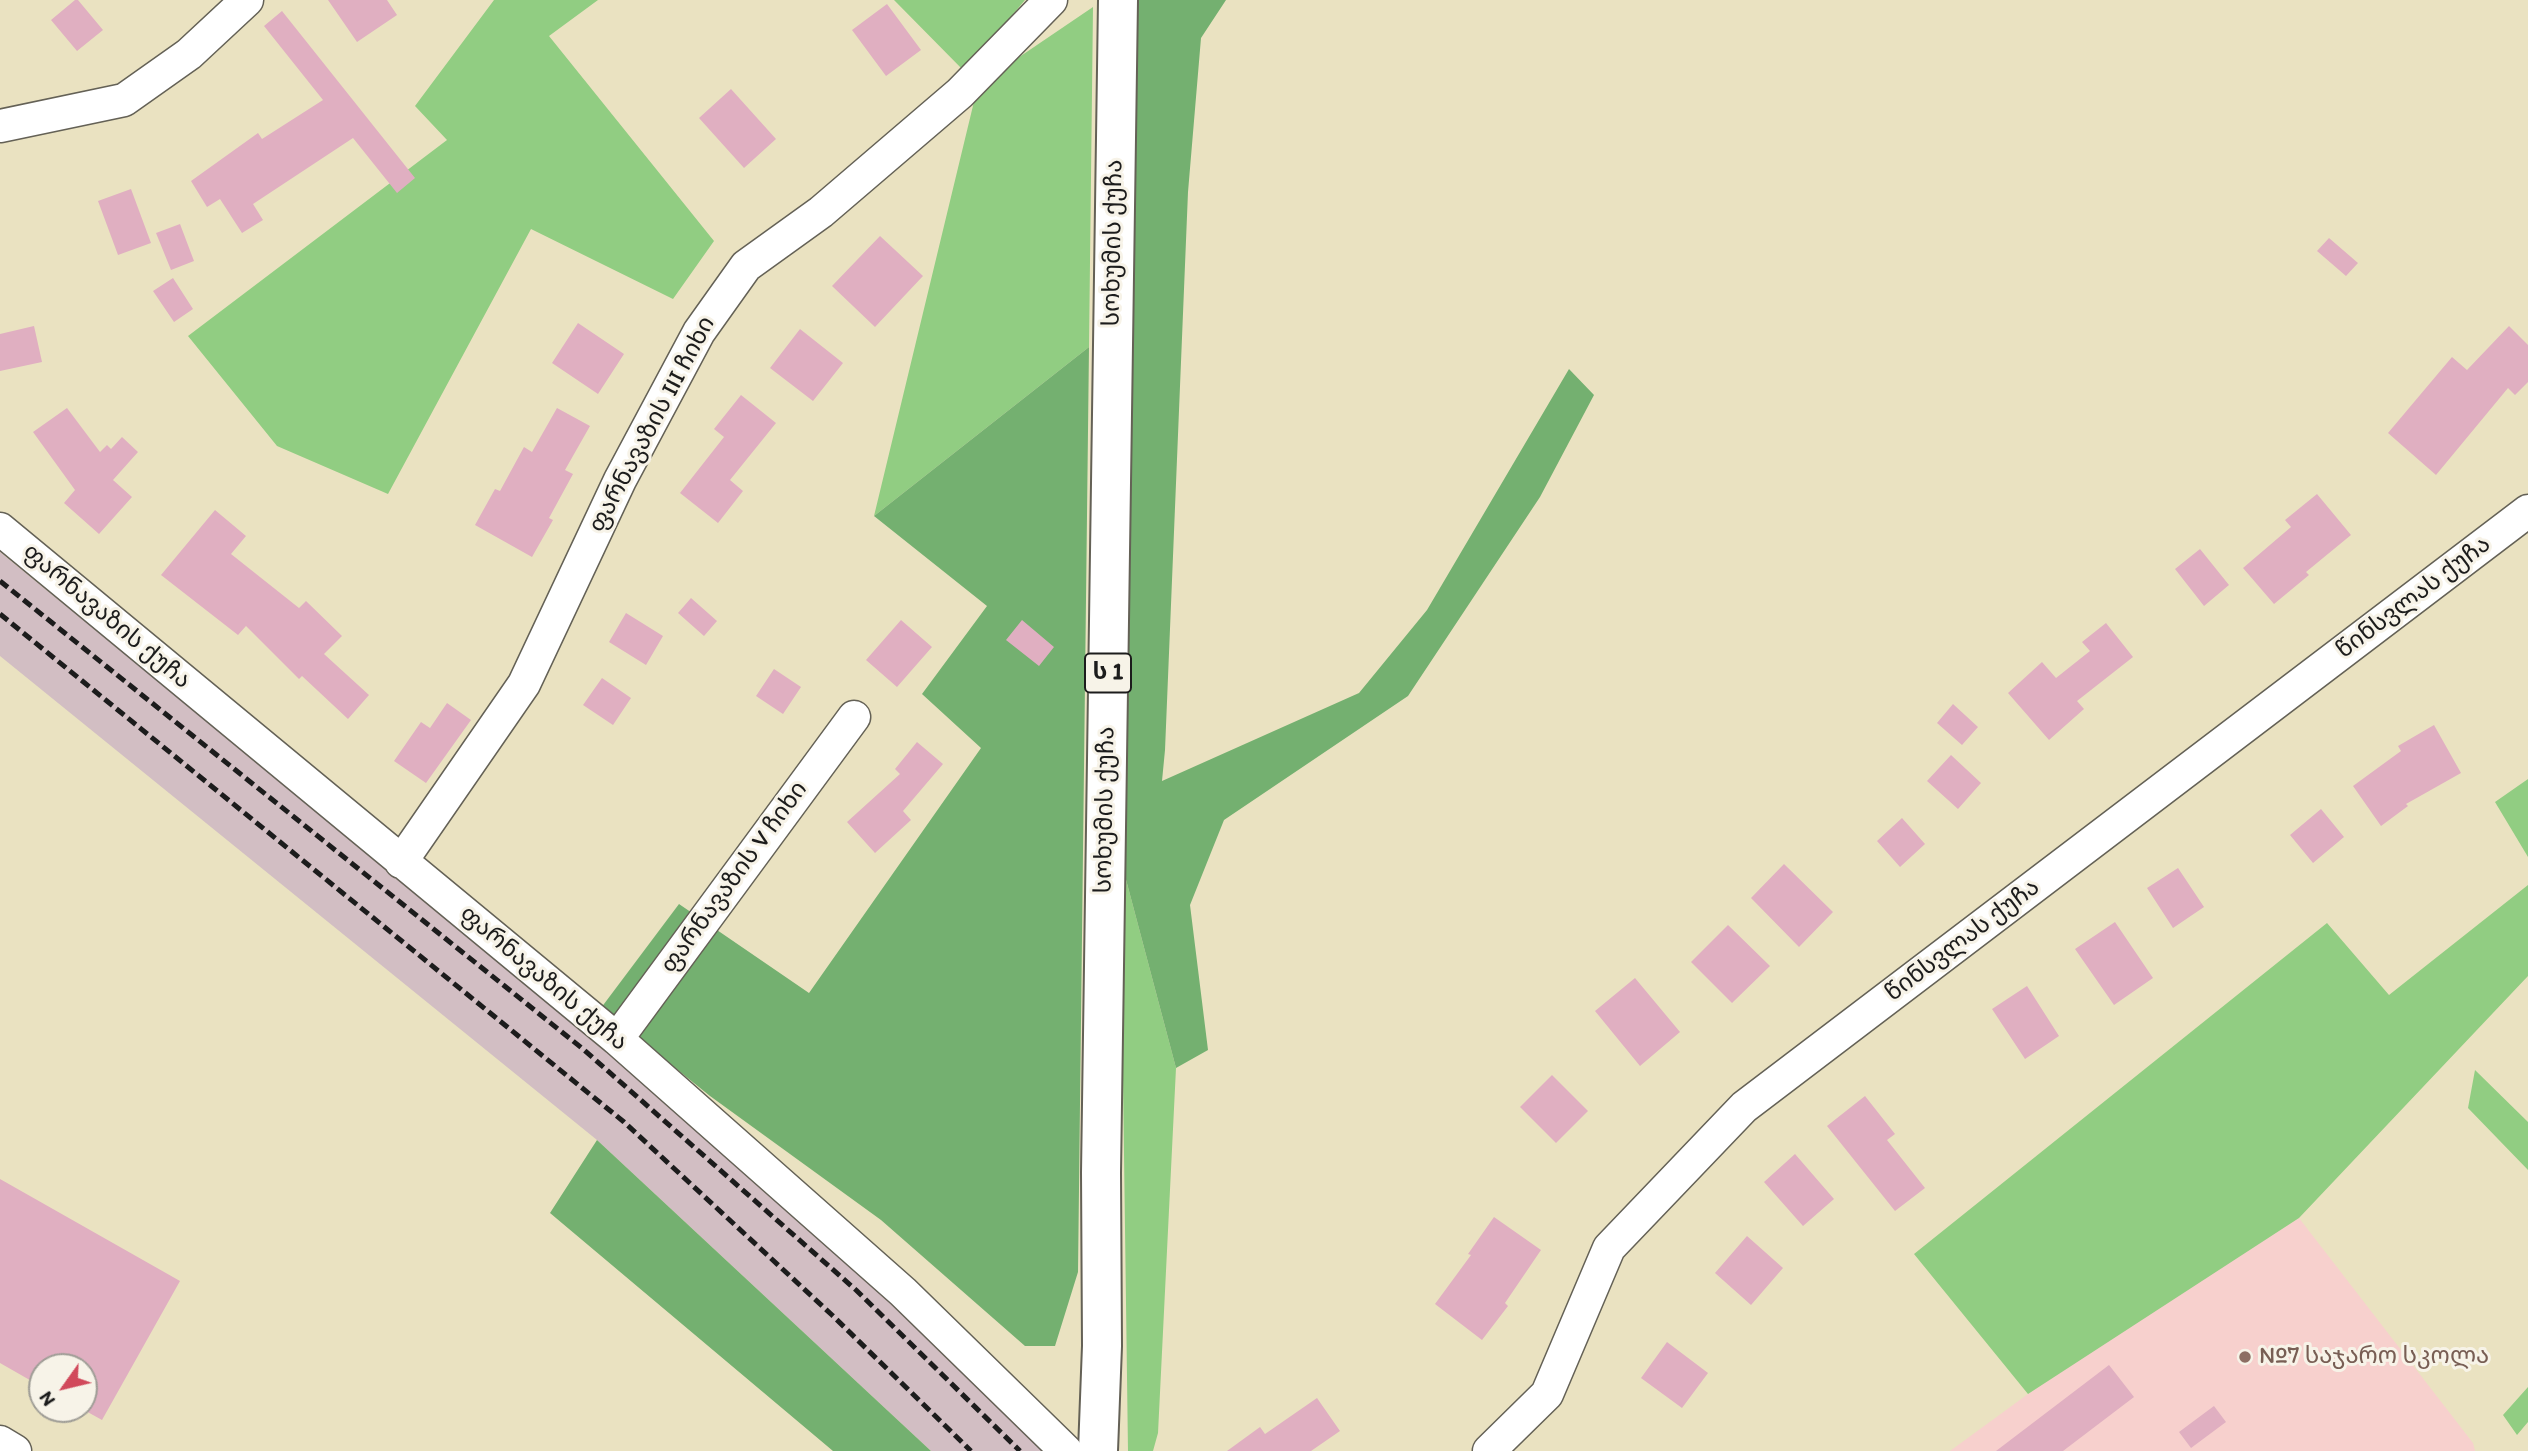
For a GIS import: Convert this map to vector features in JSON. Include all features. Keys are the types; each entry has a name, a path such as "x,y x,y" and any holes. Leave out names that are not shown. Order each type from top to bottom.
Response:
{"highway":[{"name":"სოხუმის ქუჩა","path":"1098,1451 1102,1346 1101,1172 1118,0"}],"street":[{"path":"2,120 124,100 189,54 247,0"},
{"name":"ფარნავაზის III ჩიხი","path":"401,862 524,684 620,480 693,343 746,266 821,212 960,93 1051,0"},
{"name":"წინსვლას ქუჩა","path":"1489,1451 1547,1394 1609,1248 1744,1107 2528,511"},
{"name":"ფარნავაზის ქუჩა","path":"0,529 617,1039 903,1292 1066,1451"},
{"name":"ფარნავაზის V ჩიხი","path":"617,1039 854,717"},
{"path":"0,1442 15,1451"}],"shaded area":[{"path":"0,552 627,1065 903,1305 1045,1451 931,1451 597,1140 0,656"},
{"name":"№7 საჯარო სკოლა","path":"2299,1218 2473,1443 2475,1451 1950,1451 2028,1394 2138,1320"}],"green space":[{"path":"494,0 598,0 549,36 714,241 673,299 531,229 388,494 277,446 188,336 447,140 415,106"},
{"path":"894,0 1025,0 965,72"},
{"path":"1134,0 1226,0 1201,38 1188,192 1162,781 1359,693 1427,610 1569,369 1594,395 1540,497 1408,696 1224,820 1190,905 1208,1050 1176,1068 1120,857"},
{"path":"1093,7 1089,347 874,516 978,85"},
{"path":"1089,347 1078,1272 1055,1346 1025,1346 881,1220 710,1096 601,1008 679,904 809,993 981,748 922,694 987,606 874,516"},
{"path":"2528,779 2528,857 2495,802"},
{"path":"1120,857 1176,1068 1158,1433 1153,1451 1128,1451"},
{"path":"2528,885 2528,976 2299,1218 2028,1394 1914,1254 2327,923 2389,995"},
{"path":"2475,1070 2528,1122 2528,1170 2468,1108"},
{"path":"597,1140 931,1451 833,1451 550,1213"},
{"path":"2528,1387 2528,1422 2517,1435 2503,1415"}],"building":[{"path":"78,0 103,30 77,51 51,20"},
{"path":"328,0 387,0 397,15 357,42"},
{"path":"887,4 921,50 886,76 852,30"},
{"path":"282,11 415,178 397,193 353,138 253,204 263,220 242,233 220,199 207,207 191,181 258,133 262,139 323,100 264,26"},
{"path":"731,89 776,139 744,168 699,118"},
{"path":"131,189 151,243 118,255 98,201"},
{"path":"180,224 194,261 171,270 156,233"},
{"path":"880,236 923,276 875,327 832,286"},
{"path":"2329,238 2358,263 2346,276 2317,251"},
{"path":"173,278 193,309 174,322 153,291"},
{"path":"578,323 624,354 598,394 552,363"},
{"path":"34,326 42,362 0,371 0,334"},
{"path":"2509,326 2528,345 2528,382 2515,395 2508,388 2436,475 2388,433 2452,357 2467,370"},
{"path":"800,329 843,363 813,401 770,368"},
{"path":"741,395 776,423 730,480 743,491 718,523 680,493 724,437 714,429"},
{"path":"67,408 100,452 107,445 111,449 122,437 138,452 113,480 132,497 99,534 64,503 75,490 33,432"},
{"path":"557,408 590,426 565,470 573,474 549,518 553,520 532,557 475,525 495,489 500,491 524,447 532,452"},
{"path":"2317,494 2351,535 2306,572 2309,575 2274,604 2243,568 2291,527 2285,520"},
{"path":"215,510 246,536 231,554 299,608 306,601 342,636 324,654 369,695 348,719 302,676 299,679 246,626 238,635 161,575"},
{"path":"2200,549 2229,585 2204,606 2175,569"},
{"path":"691,598 717,621 704,636 678,613"},
{"path":"626,613 663,636 646,665 609,642"},
{"path":"901,620 932,647 897,687 866,660"},
{"path":"1022,620 1054,647 1039,666 1006,640"},
{"path":"2106,623 2133,657 2077,701 2084,709 2049,740 2008,693 2042,662 2056,678 2090,651 2082,642"},
{"path":"774,669 801,687 783,714 756,696"},
{"path":"602,678 631,698 613,725 583,705"},
{"path":"447,703 471,720 426,783 394,761 421,722 430,728"},
{"path":"1953,704 1978,727 1962,745 1937,723"},
{"path":"2434,725 2461,773 2406,804 2408,806 2381,826 2353,786 2401,751 2398,746"},
{"path":"917,742 943,764 903,811 911,820 875,853 847,822 900,774 895,769"},
{"path":"1951,755 1981,783 1958,809 1927,781"},
{"path":"2321,809 2344,837 2313,863 2290,835"},
{"path":"1902,818 1925,844 1900,867 1877,841"},
{"path":"1784,864 1833,912 1799,947 1751,898"},
{"path":"2178,868 2204,907 2173,928 2147,888"},
{"path":"2115,922 2153,978 2114,1005 2075,949"},
{"path":"1728,925 1770,966 1732,1003 1691,962"},
{"path":"1635,978 1680,1032 1640,1066 1595,1011"},
{"path":"2027,986 2059,1036 2025,1059 1992,1009"},
{"path":"1552,1075 1588,1111 1556,1143 1520,1107"},
{"path":"1865,1096 1895,1134 1887,1140 1925,1188 1895,1211 1827,1126"},
{"path":"1795,1154 1834,1199 1803,1226 1764,1182"},
{"path":"0,1179 180,1281 102,1420 98,1418 98,1353 28,1353 28,1379 0,1363"},
{"path":"1494,1217 1541,1250 1505,1303 1508,1306 1482,1340 1435,1304 1471,1255 1468,1254"},
{"path":"1747,1236 1783,1268 1751,1305 1715,1273"},
{"path":"1667,1342 1708,1373 1682,1408 1641,1378"},
{"path":"2109,1365 2134,1397 2063,1451 1996,1451"},
{"path":"1317,1398 1340,1431 1311,1451 1227,1451 1260,1427 1265,1434"},
{"path":"2214,1406 2226,1422 2191,1448 2179,1432"}],"railway":[{"path":"0,581 583,1049 856,1290 1020,1451"},
{"path":"0,614 624,1122 832,1315 971,1451"}],"place":[{"name":"№7 საჯარო სკოლა","path":"2245,1357"}]}
